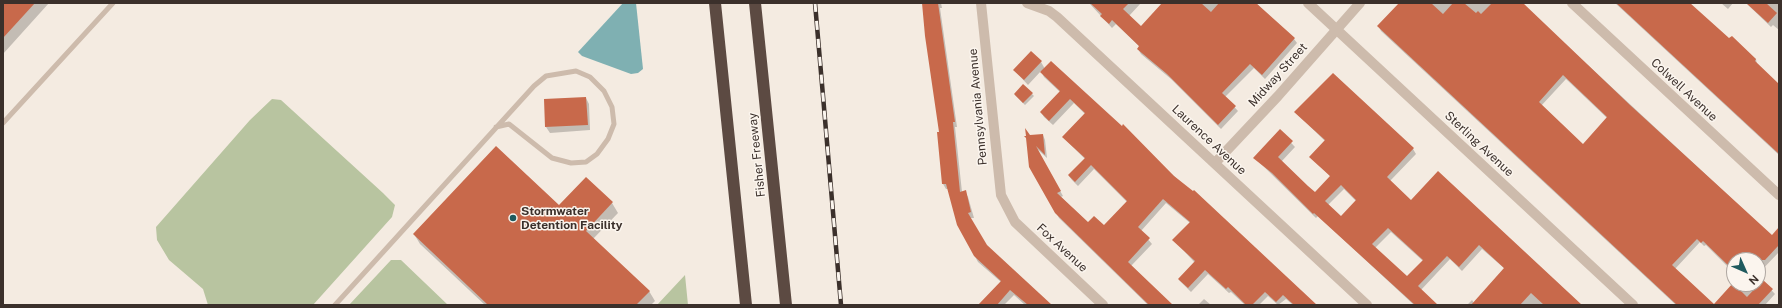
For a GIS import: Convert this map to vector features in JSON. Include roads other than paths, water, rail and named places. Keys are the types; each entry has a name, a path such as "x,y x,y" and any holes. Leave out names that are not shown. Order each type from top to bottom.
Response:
{"highway":[{"path":"715,3 746,305"},
{"name":"Fisher Freeway","path":"755,3 786,305"}],"street":[{"name":"Pennsylvania Avenue","path":"981,3 998,185 1006,207"},
{"name":"Laurence Avenue","path":"1027,3 1057,17 1368,305"},
{"name":"Sterling Avenue","path":"1308,3 1633,305"},
{"name":"Midway Street","path":"1215,163 1360,3"},
{"name":"Colwell Avenue","path":"1572,3 1779,195"},
{"name":"Fox Avenue","path":"1006,207 1022,230 1103,305"}],"lane":[{"path":"3,124 113,3"},
{"path":"335,305 496,127 546,76 576,70 590,77 604,91 612,107 614,124 608,139 597,154 586,162 571,163 552,158 509,124 496,127"}],"water":[{"path":"623,3 636,3 643,69 638,73 631,74 582,56 578,52"}],"railway":[{"path":"815,3 841,305"}],"place":[{"name":"Stormwater Detention Facility","path":"513,218"}]}
